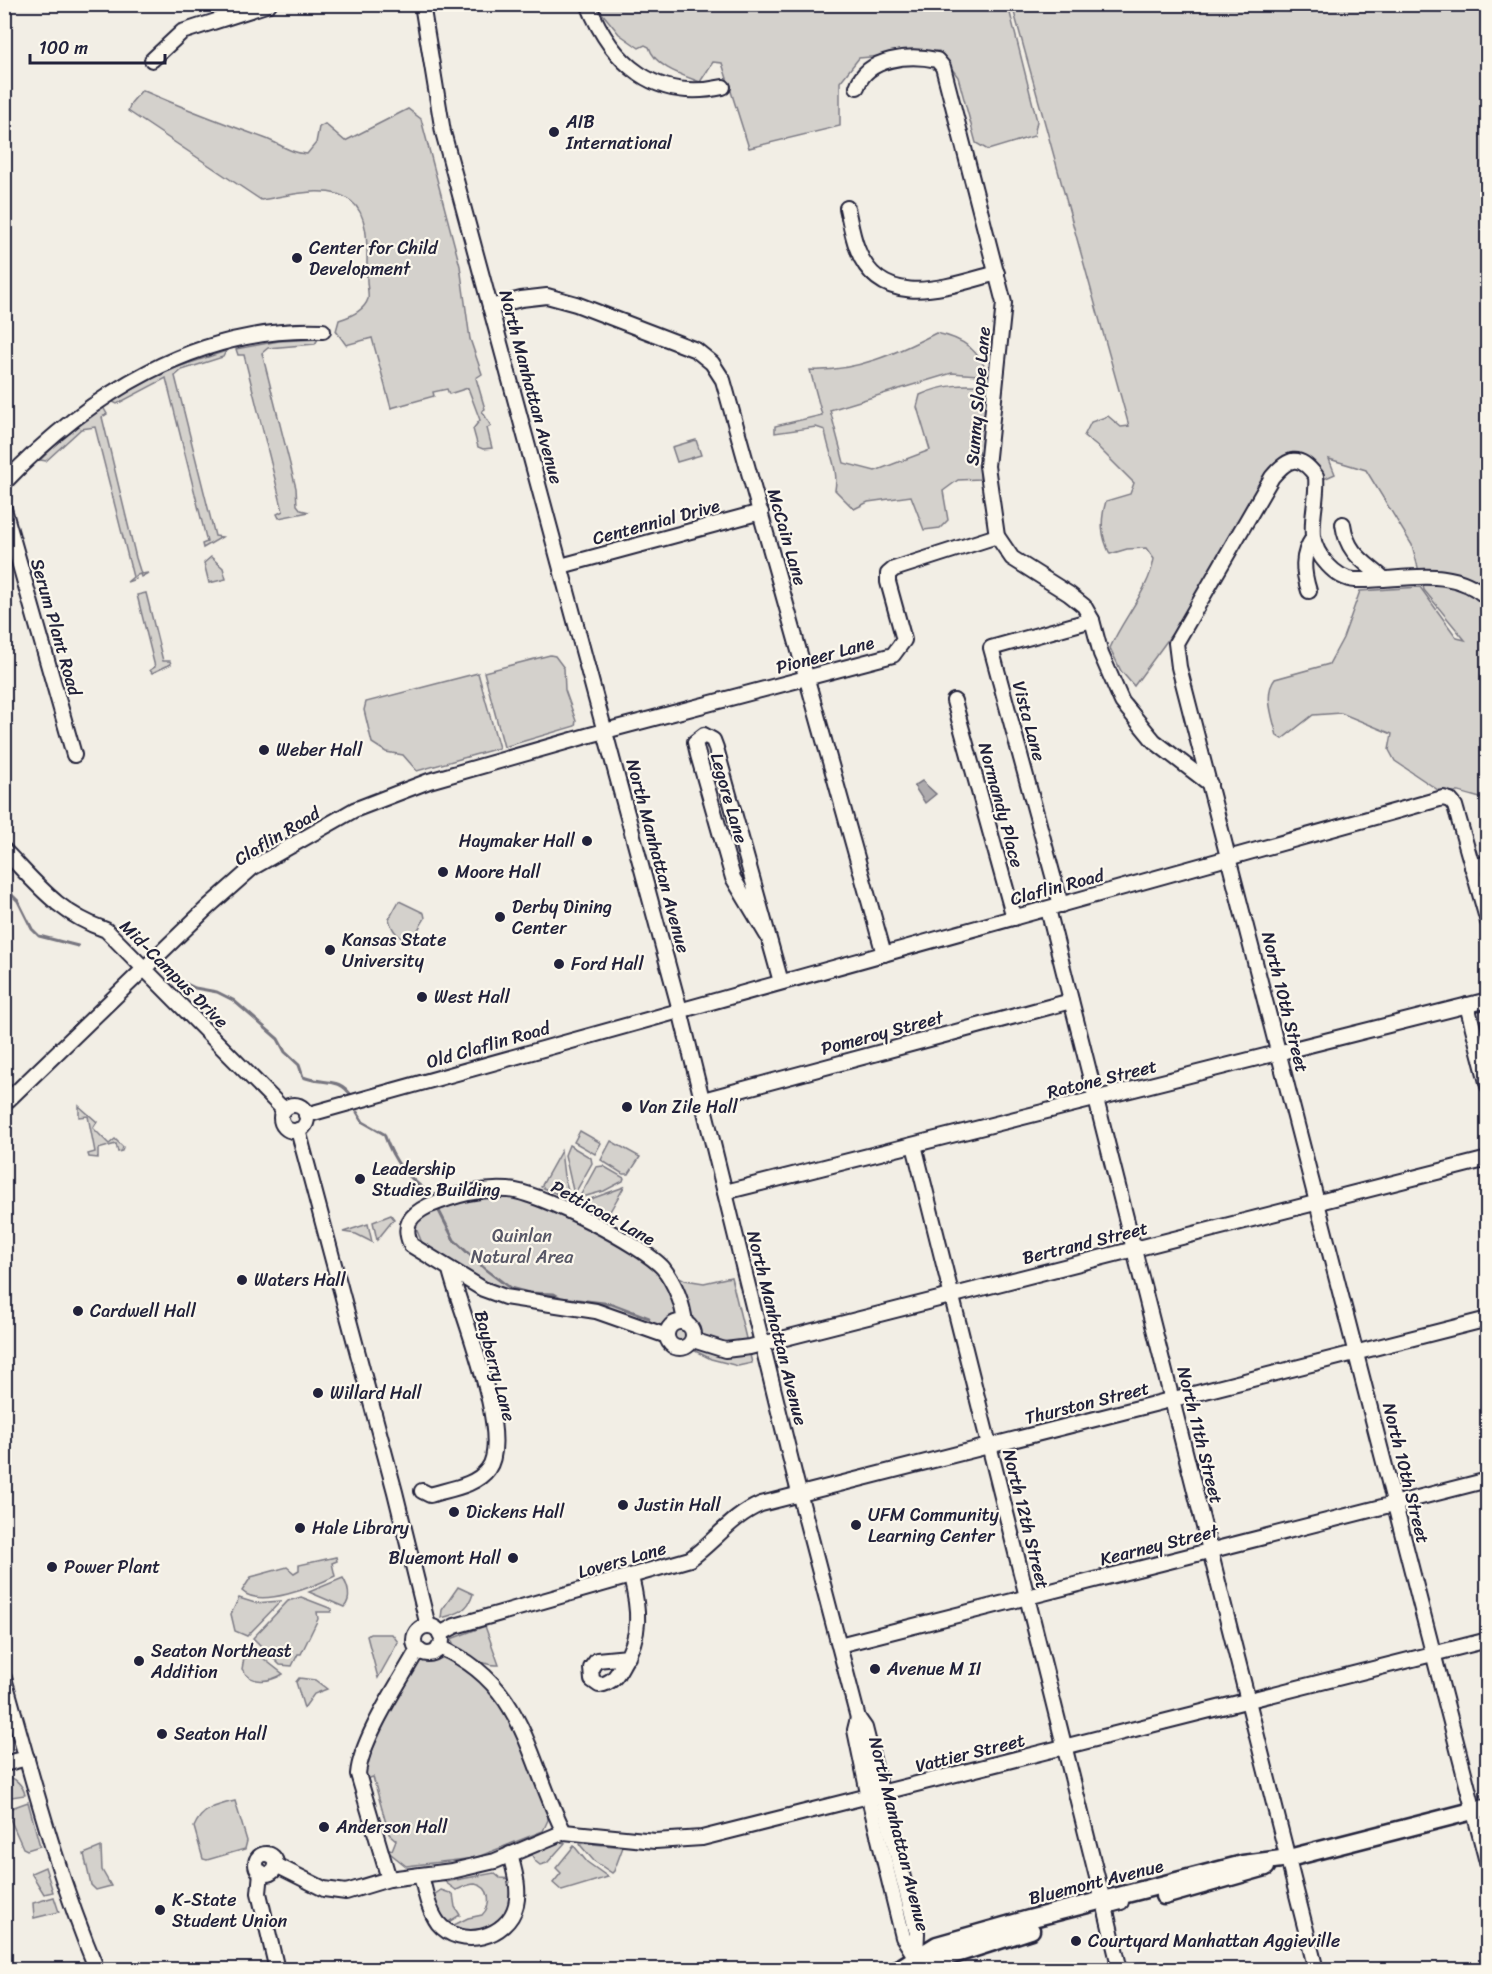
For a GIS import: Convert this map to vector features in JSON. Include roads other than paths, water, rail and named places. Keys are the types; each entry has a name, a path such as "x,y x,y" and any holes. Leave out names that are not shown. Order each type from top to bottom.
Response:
{"main road":[{"name":"Bluemont Avenue","path":"1105,1906 1245,1875 1289,1858 1481,1809"},
{"name":"Bluemont Avenue","path":"897,1970 918,1966 1015,1935 1152,1888 1243,1864 1289,1858"}],"street":[{"path":"152,60 182,32 269,4"},
{"name":"North Manhattan Avenue","path":"422,4 443,132 680,1010 800,1494 858,1718 865,1728 875,1796 917,1933 918,1966"},
{"path":"588,4 600,34 609,46 651,82 684,92 723,87"},
{"name":"Sunny Slope Lane","path":"857,87 860,78 876,64 928,58 937,60 943,67 1004,303 987,466 997,536 1012,558 1084,606 1092,620 1101,654 1122,702 1154,741 1210,784"},
{"path":"847,208 857,249 867,268 877,279 885,283 911,291 937,288 997,273"},
{"name":"McCain Lane","path":"490,307 521,299 547,296 576,304 696,350 712,363 723,380 884,954"},
{"path":"4,483 60,428 82,411 120,386 158,366 187,353 229,341 279,332 323,331"},
{"name":"North 10th Street","path":"1313,538 1316,476 1300,461 1283,464 1272,477 1176,643 1179,667 1434,1654 1481,1809 1488,1866"},
{"name":"Serum Plant Road","path":"4,509 74,755"},
{"name":"Centennial Drive","path":"561,566 761,512"},
{"path":"1343,524 1345,542 1357,558 1383,578"},
{"name":"Pioneer Lane","path":"606,731 894,655 904,640 888,582 888,574 894,569 997,536"},
{"path":"1313,538 1331,568 1340,576 1354,580 1424,575 1451,580 1478,589 1488,598"},
{"path":"1309,591 1304,575 1304,557 1313,538"},
{"name":"Vista Lane","path":"1054,907 991,648 1092,620"},
{"name":"Normandy Place","path":"954,701 1014,918"},
{"name":"Claflin Road","path":"4,1104 145,967 252,868 354,810 429,782 606,731"},
{"name":"Legore Lane","path":"767,935 733,878 698,755 695,742 697,737 708,735 713,740 767,935 780,982"},
{"name":"Claflin Road","path":"680,1010 1443,798 1450,800 1455,806 1472,867"},
{"name":"Mid-Campus Drive","path":"4,850 61,908 82,921 106,930 284,1110"},
{"path":"1488,862 1472,867 1488,922"},
{"name":"North 11th Street","path":"1054,907 1071,1001 1316,1970"},
{"name":"Ratone Street","path":"725,1192 1488,999"},
{"name":"Pomeroy Street","path":"703,1100 1071,1001"},
{"path":"1467,1005 1488,1086"},
{"name":"Old Claflin Road","path":"306,1115 680,1010"},
{"path":"297,1105 306,1115 306,1122 298,1130 289,1129 281,1118 284,1110 297,1105"},
{"path":"298,1130 436,1636"},
{"name":"North 12th Street","path":"914,1145 1120,1970"},
{"name":"Bertrand Street","path":"693,1340 711,1348 733,1351 1488,1159"},
{"name":"Petticoat Lane","path":"450,1270 411,1245 406,1228 415,1212 465,1192 510,1190 534,1195 553,1202 629,1245 662,1267 680,1299 685,1323"},
{"path":"450,1270 483,1289 504,1297 596,1311 667,1336 670,1343 677,1348 686,1347 693,1340 692,1328 685,1323 672,1325 667,1336"},
{"name":"Bayberry Lane","path":"422,1491 430,1495 475,1480 488,1471 496,1448 481,1372 450,1270"},
{"name":"Thurston Street","path":"800,1494 1488,1319"},
{"name":"Kearney Street","path":"839,1645 1488,1480"},
{"name":"Lovers Lane","path":"420,1652 430,1654 436,1636 456,1626 690,1559 704,1549 736,1517 754,1506 800,1494"},
{"path":"628,1657 637,1636 639,1618 630,1577"},
{"path":"277,1970 259,1893 261,1872 256,1861 262,1854 272,1856 276,1864 335,1892 356,1890 389,1880 358,1773 360,1761 389,1700 414,1656 420,1652 414,1644 414,1636 420,1629 436,1636 484,1673 517,1716 564,1833"},
{"name":"Vattier Street","path":"389,1880 452,1871 510,1854 564,1833 645,1840 702,1838 1488,1640"},
{"path":"4,1678 58,1868 97,1970"},
{"path":"4,1764 27,1758"},
{"path":"422,1875 427,1901 438,1923 446,1930 460,1936 478,1937 502,1927 514,1911 517,1884 510,1854"}],"waterway":[{"path":"4,565 12,563"},
{"path":"4,887 18,901 32,929 39,936 78,946"},
{"path":"168,975 195,988 217,992 233,1000 278,1039 285,1052 299,1065 303,1077 342,1086 352,1097"},
{"path":"357,1112 363,1122 384,1134 392,1154 402,1168 430,1194"},
{"path":"439,1211 454,1240 485,1269 510,1288 529,1293 554,1294 561,1298 612,1304 649,1318"}],"place":[{"name":"AIB International","path":"554,132"},
{"name":"Center for Child Development","path":"297,258"},
{"name":"Weber Hall","path":"264,750"},
{"name":"Haymaker Hall","path":"587,841"},
{"name":"Moore Hall","path":"443,872"},
{"name":"Derby Dining Center","path":"500,917"},
{"name":"Kansas State University","path":"330,950"},
{"name":"Ford Hall","path":"559,964"},
{"name":"West Hall","path":"422,997"},
{"name":"Van Zile Hall","path":"627,1107"},
{"name":"Leadership Studies Building","path":"360,1179"},
{"name":"Waters Hall","path":"242,1280"},
{"name":"Cardwell Hall","path":"78,1311"},
{"name":"Willard Hall","path":"318,1393"},
{"name":"Justin Hall","path":"623,1505"},
{"name":"Dickens Hall","path":"454,1512"},
{"name":"UFM Community Learning Center","path":"856,1525"},
{"name":"Hale Library","path":"300,1528"},
{"name":"Bluemont Hall","path":"513,1558"},
{"name":"Power Plant","path":"52,1567"},
{"name":"Seaton Northeast Addition","path":"139,1661"},
{"name":"Avenue M II","path":"875,1669"},
{"name":"Seaton Hall","path":"162,1734"},
{"name":"Anderson Hall","path":"324,1827"},
{"name":"K-State Student Union","path":"160,1910"},
{"name":"Courtyard Manhattan Aggieville","path":"1076,1941"}],"park label":[{"name":"Quinlan Natural Area","path":"522,1246"}]}
